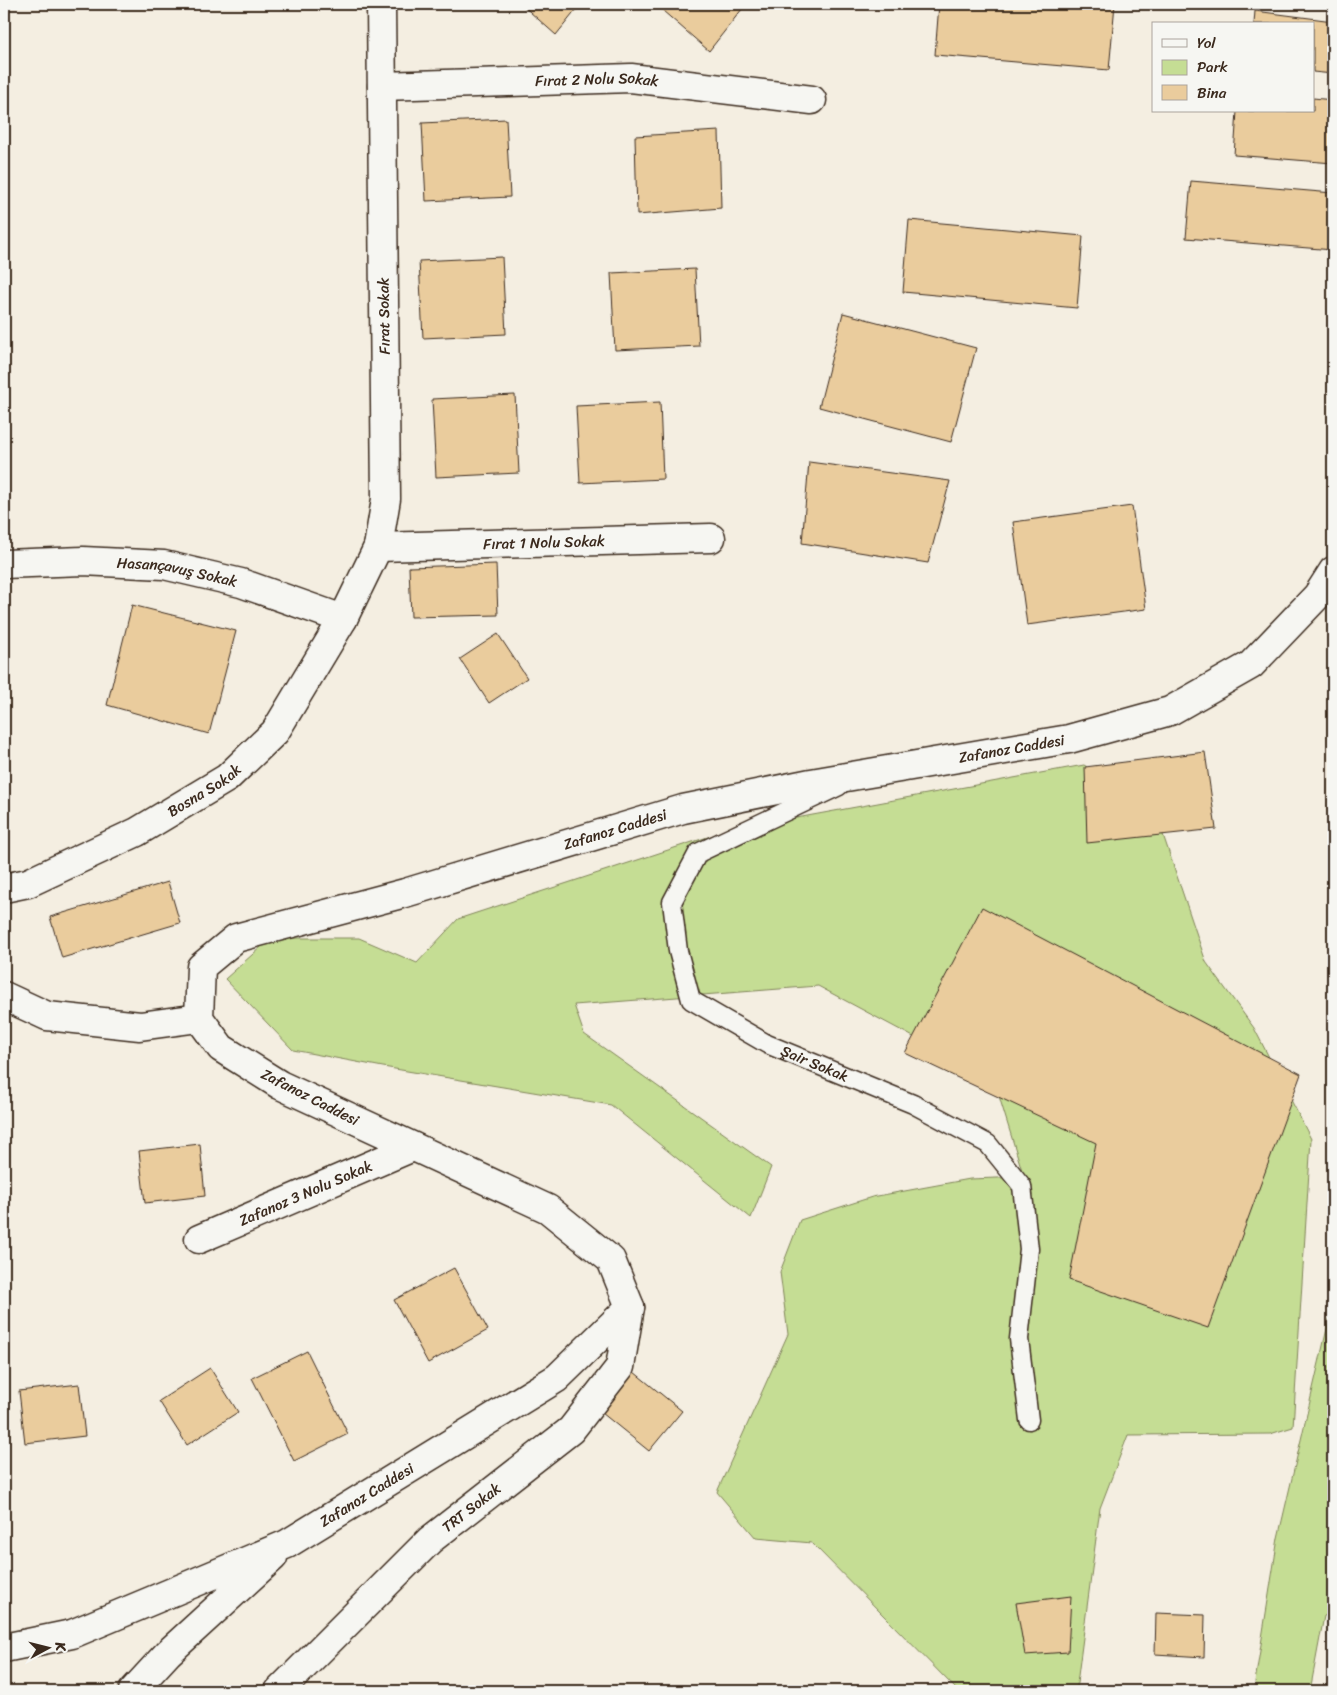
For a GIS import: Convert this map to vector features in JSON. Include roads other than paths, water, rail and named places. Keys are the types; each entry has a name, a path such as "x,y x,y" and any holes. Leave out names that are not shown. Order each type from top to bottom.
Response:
{"street":[{"name":"Fırat Sokak","path":"343,619 378,547 386,499 381,4"},
{"name":"Fırat 2 Nolu Sokak","path":"382,86 631,78 812,100"},
{"name":"Fırat 1 Nolu Sokak","path":"378,547 711,538"},
{"name":"Hasançavuş Sokak","path":"4,564 83,561 164,565 241,583 343,619"},
{"name":"Zafanoz Caddesi","path":"4,1648 72,1634 287,1544 557,1378 630,1307 610,1260 548,1209 280,1085 221,1048 199,1018 201,967 236,938 405,893 683,809 865,774 1069,739 1170,711 1250,665 1317,596 1333,571"},
{"name":"Bosna Sokak","path":"4,888 28,884 137,832 227,778 276,732 343,619"},
{"path":"4,996 47,1016 140,1026 199,1018"},
{"name":"Zafanoz 3 Nolu Sokak","path":"199,1238 413,1147"},
{"name":"TRT Sokak","path":"279,1691 430,1540 571,1430 620,1367 630,1307"},
{"path":"133,1691 168,1653 287,1544"}],"lane":[{"name":"Şair Sokak","path":"865,774 698,853 672,902 678,951 691,1000 767,1044 913,1104 988,1144 1022,1186 1030,1249 1020,1339 1029,1420"}]}
